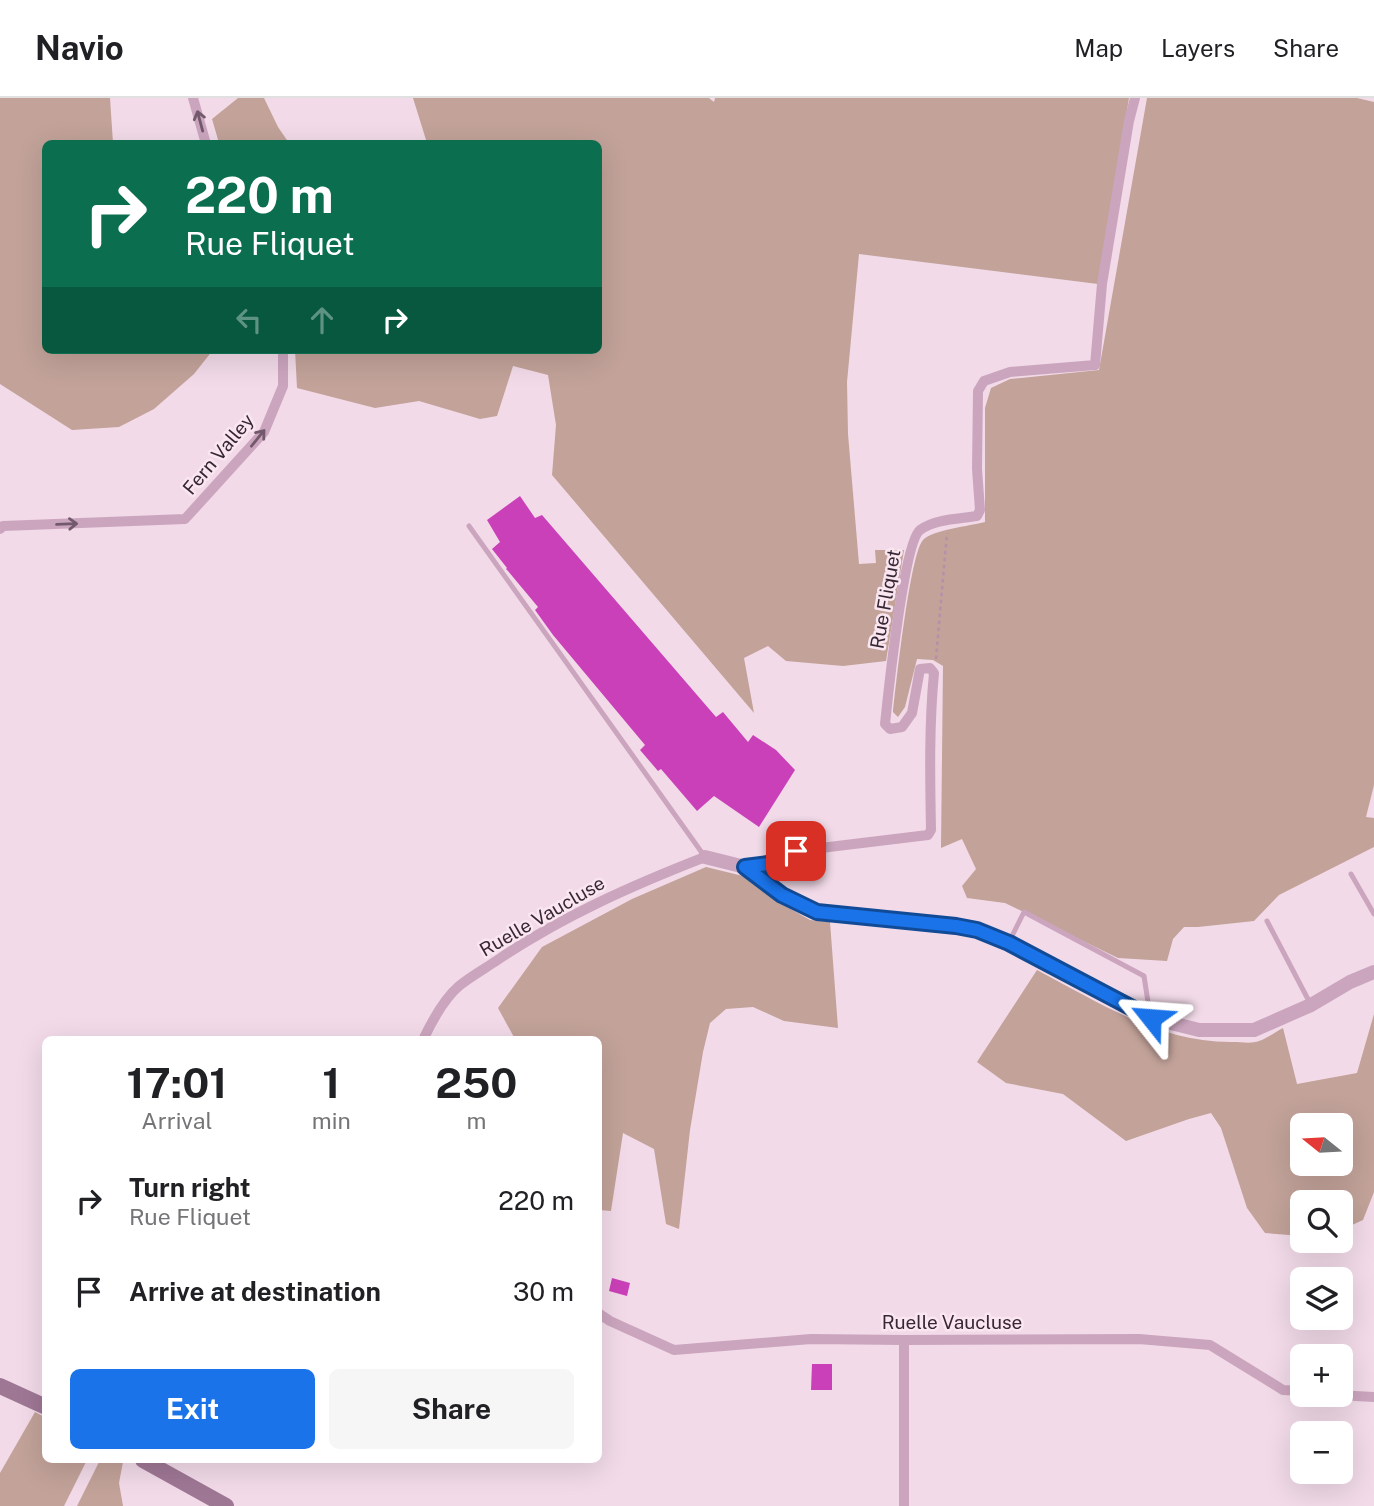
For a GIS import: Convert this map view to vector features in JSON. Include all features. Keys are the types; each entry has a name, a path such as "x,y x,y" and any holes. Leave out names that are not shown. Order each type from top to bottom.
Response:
{"main road":[{"path":"0,1387 42,1405"},
{"path":"148,1463 226,1506"}],"street":[{"path":"193,98 205,140"},
{"name":"Rue Fliquet","path":"934,673 930,668 920,669 912,713 902,727 890,729 885,724 895,640 909,552 917,532 932,524 976,516 980,510 977,469 978,391 984,381 1010,372 1094,365 1102,284 1135,98"},
{"name":"Fern Valley","path":"0,529 3,526 186,519 264,432 283,386 284,354"},
{"path":"705,857 745,867 768,864 796,851 928,835 931,830 930,740 934,673"},
{"name":"Ruelle Vaucluse","path":"425,1036 431,1022 458,987 525,941 586,907 705,857"},
{"path":"745,867 782,895 817,912 977,930 1009,943 1151,1018 1199,1031 1254,1030 1374,972"},
{"name":"Ruelle Vaucluse","path":"602,1316 674,1350 811,1339 1139,1339 1210,1345 1283,1390 1290,1390"},
{"path":"904,1340 904,1506"},
{"path":"1353,1396 1374,1397"}],"lane":[{"path":"469,526 705,857"},
{"path":"1351,874 1374,914"},
{"path":"1009,943 1024,912 1144,976 1151,1018"},
{"path":"1267,921 1311,1004"}],"path":[{"path":"934,673 947,521"}],"shaded area":[{"path":"0,98 110,98 113,140 42,140 42,354 210,354 194,374 154,409 119,427 72,430 0,384"},
{"path":"238,98 264,98 287,140 218,140 212,119"},
{"path":"413,98 709,98 714,102 715,98 1129,98 1098,284 859,254 847,382 848,434 859,564 876,563 875,550 904,550 886,661 843,666 786,661 768,646 744,658 754,713 552,475 556,425 548,375 513,366 497,416 480,419 419,401 375,408 297,388 295,354 602,354 602,140 426,140"},
{"path":"1147,98 1357,98 1374,102 1374,785 1366,817 1374,818 1374,847 1279,895 1254,921 1184,927 1173,939 1167,961 1118,958 1005,903 967,898 962,886 976,869 962,839 941,848 943,666 933,660 917,659 905,707 898,717 893,712 900,649 918,550 923,540 928,537 985,522 985,408 991,388 1010,379 1099,370"},
{"path":"706,867 743,876 775,900 810,920 830,922 838,1028 784,1021 753,1007 726,1009 710,1023 690,1130 679,1229 666,1224 654,1149 623,1133 611,1211 602,1210 602,1036 513,1036 498,1008 542,947 632,899"},
{"path":"1037,970 1107,1008 1180,1036 1206,1041 1253,1042 1283,1028 1297,1084 1357,1073 1374,1014 1374,1192 1363,1220 1353,1225 1353,1190 1290,1190 1290,1235 1265,1233 1247,1208 1221,1128 1211,1113 1126,1141 1063,1094 1006,1083 977,1062"},
{"path":"35,1412 42,1416 42,1463 86,1463 64,1506 0,1506 0,1473"},
{"path":"98,1463 123,1463 119,1483 123,1506 77,1506"}],"building":[{"path":"520,496 535,518 542,515 716,717 723,712 748,742 753,735 776,750 795,770 759,827 714,796 697,811 661,769 658,771 640,750 645,745 553,635 535,610 538,607 492,549 500,542 487,520"},
{"path":"612,1278 630,1283 627,1296 609,1291"},
{"path":"812,1364 832,1364 832,1390 811,1390"}],"route":[{"path":"796,851 768,864 745,867 782,895 817,912 977,930 1009,943 1151,1018"}]}
